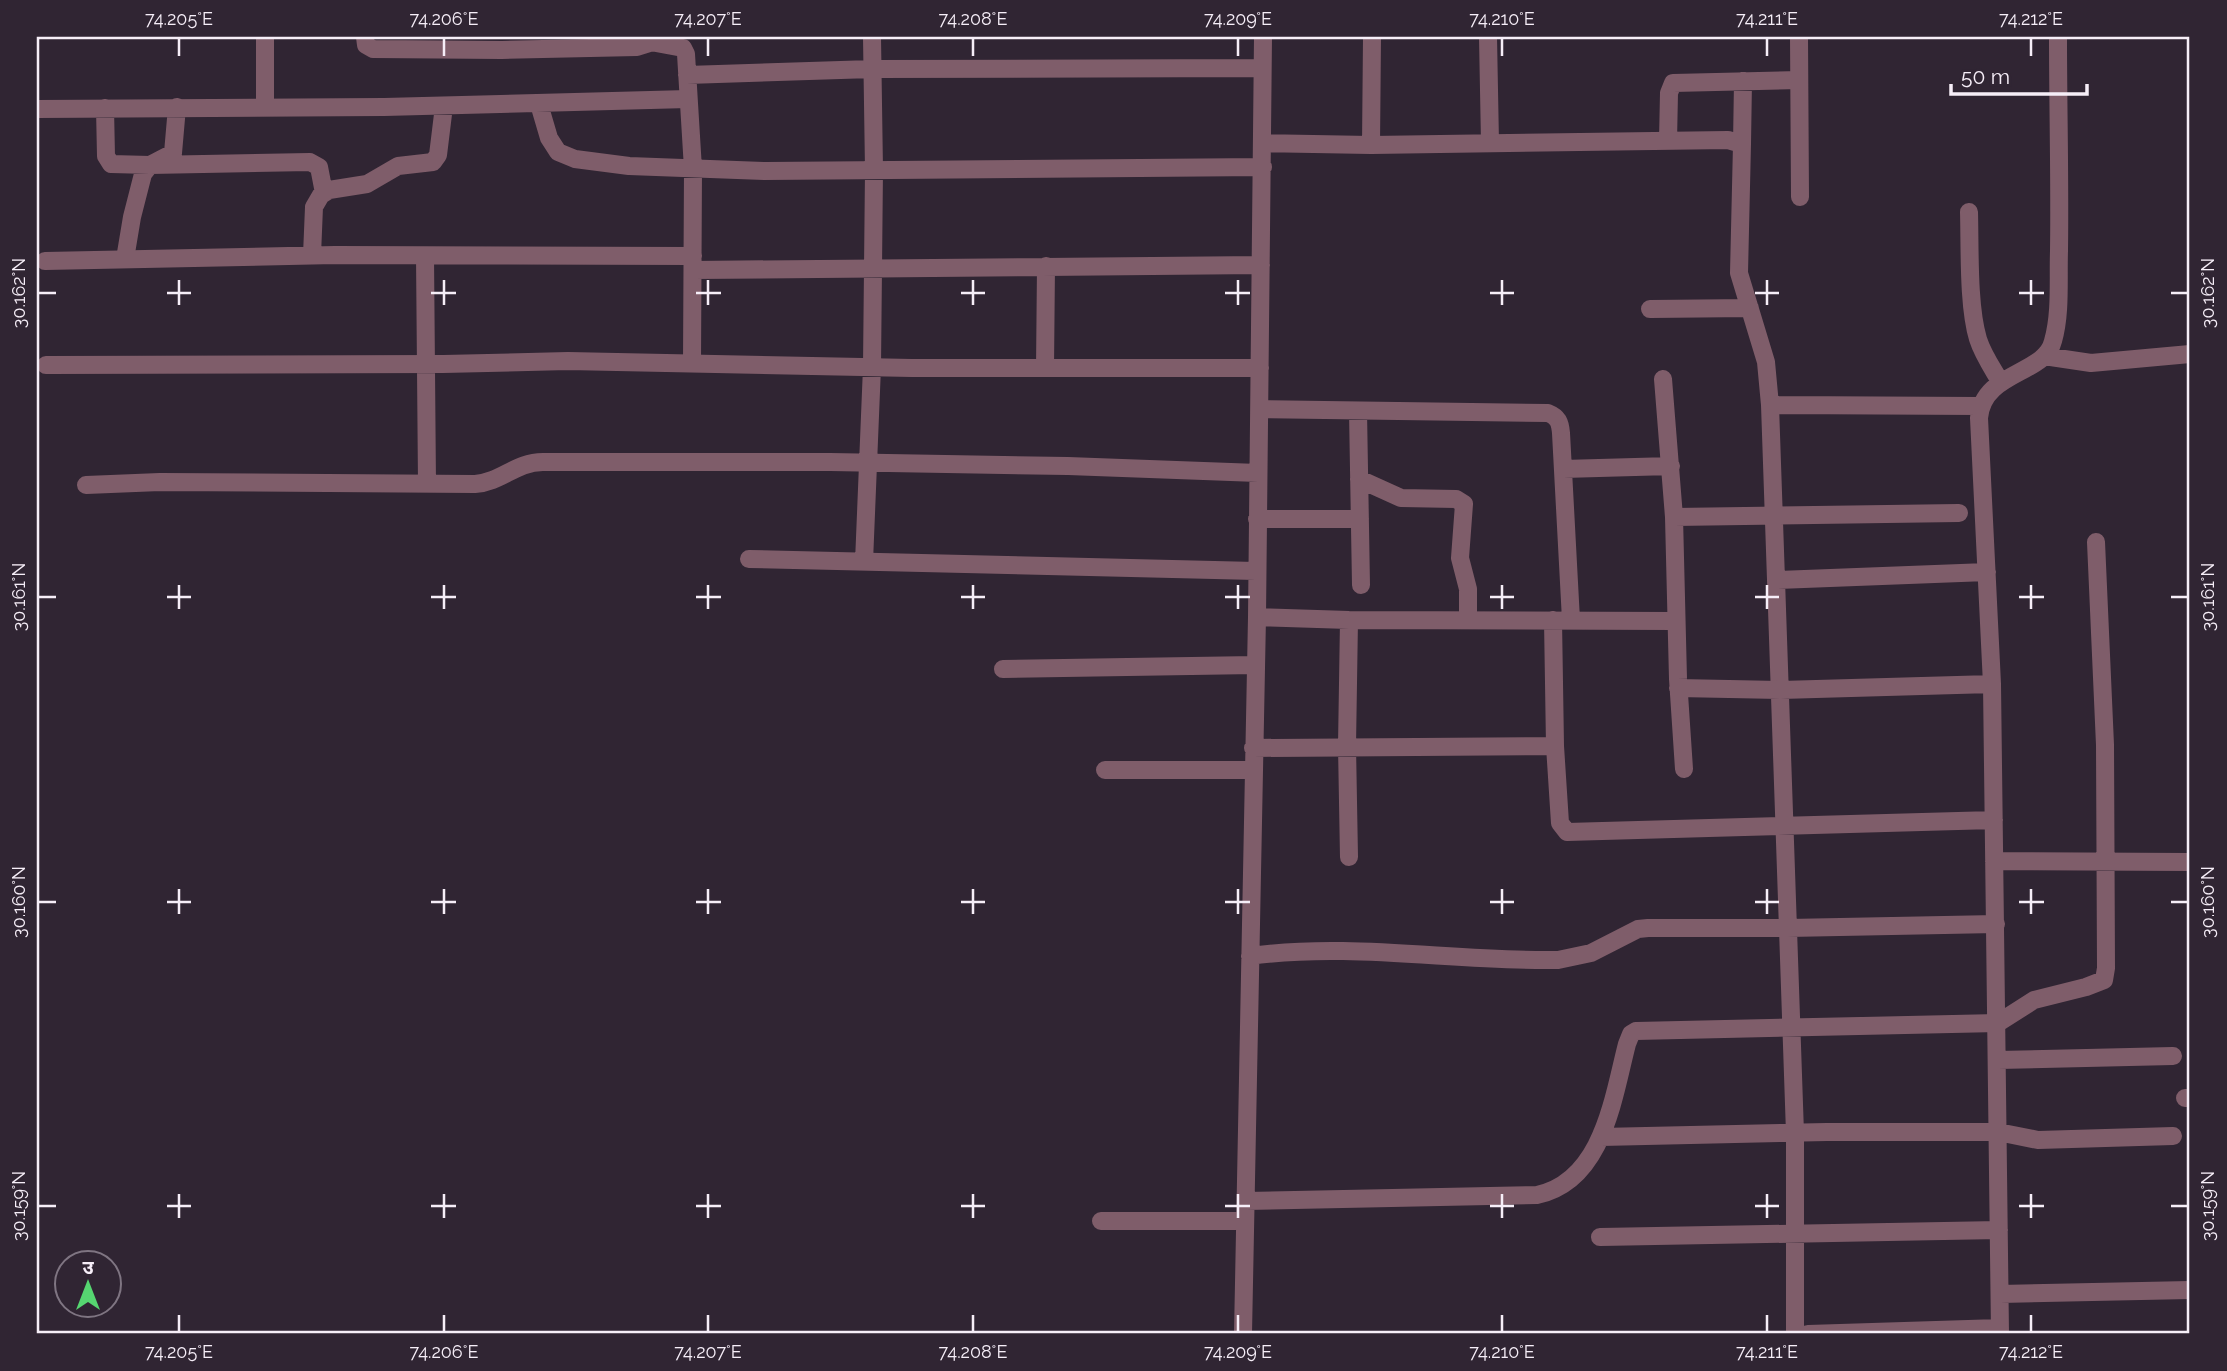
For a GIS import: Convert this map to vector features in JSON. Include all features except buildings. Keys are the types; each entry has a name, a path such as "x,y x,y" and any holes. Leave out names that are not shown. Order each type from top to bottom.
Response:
{"street":[{"path":"265,37 265,107"},
{"path":"365,37 366,45 373,49 510,43 637,47 652,39 683,48 693,169 692,363"},
{"path":"864,562 872,367 872,37"},
{"path":"1243,1334 1264,37"},
{"path":"1371,145 1372,37"},
{"path":"1488,37 1490,143"},
{"path":"1799,37 1800,197"},
{"path":"1808,1334 2000,1331 1993,684 1980,406 1988,393 2043,356 2053,342 2058,283 2058,37"},
{"path":"687,75 872,69 1262,68"},
{"path":"1668,141 1669,93 1672,83 1799,80"},
{"path":"1744,81 1738,265 1766,362 1770,405 1795,1133 1795,1334"},
{"path":"37,109 444,106 688,99"},
{"path":"539,104 550,138 558,152 565,156 629,166 874,170 1263,167"},
{"path":"312,256 316,201 324,193 338,188 368,184 398,166 433,162 438,155 444,106"},
{"path":"125,259 139,183 150,165 173,153 177,107"},
{"path":"105,108 108,161 114,164 310,162 317,165 324,193"},
{"path":"1262,143 1371,145 1728,140 1742,144"},
{"path":"1969,212 1972,293 1977,335 1983,353 2001,383"},
{"path":"45,261 425,256 872,268 1261,265"},
{"path":"425,256 427,484"},
{"path":"1045,368 1046,266"},
{"path":"1650,309 1749,308"},
{"path":"2043,356 2091,363 2190,354"},
{"path":"46,365 425,365 568,361 872,367 1260,368"},
{"path":"1663,379 1674,517 1678,688 1684,769"},
{"path":"1770,405 1980,406"},
{"path":"1260,409 1548,412 1556,416 1560,424 1563,469 1562,620 1555,746 1560,823 1567,832 1786,828 1994,820"},
{"path":"1358,411 1361,585"},
{"path":"86,485 160,482 489,483 528,462 869,463 1258,472"},
{"path":"1563,469 1671,466"},
{"path":"1359,479 1401,498 1455,499 1464,504 1460,558 1468,589 1468,619"},
{"path":"1674,517 1959,513"},
{"path":"1257,519 1360,519"},
{"path":"1246,1201 1537,1195 1552,1192 1584,1165 1601,1137 1627,1044 1631,1034 1636,1031 1997,1023 2034,1000 2104,980 2105,745 2096,542"},
{"path":"749,559 1256,571"},
{"path":"1776,580 1987,572"},
{"path":"1256,617 1349,620 1676,621"},
{"path":"1349,620 1349,858"},
{"path":"1003,669 1255,665"},
{"path":"1678,688 1781,690 1993,684"},
{"path":"1253,748 1555,746"},
{"path":"1105,770 1252,770"},
{"path":"1994,860 2190,862"},
{"path":"1250,956 1335,951 1558,960 1591,953 1638,929 1996,925"},
{"path":"1998,1060 2173,1056"},
{"path":"1601,1137 1998,1132 2038,1140 2173,1136"},
{"path":"1101,1221 1245,1221"},
{"path":"1600,1237 1999,1230"},
{"path":"2000,1294 2190,1290"}]}
